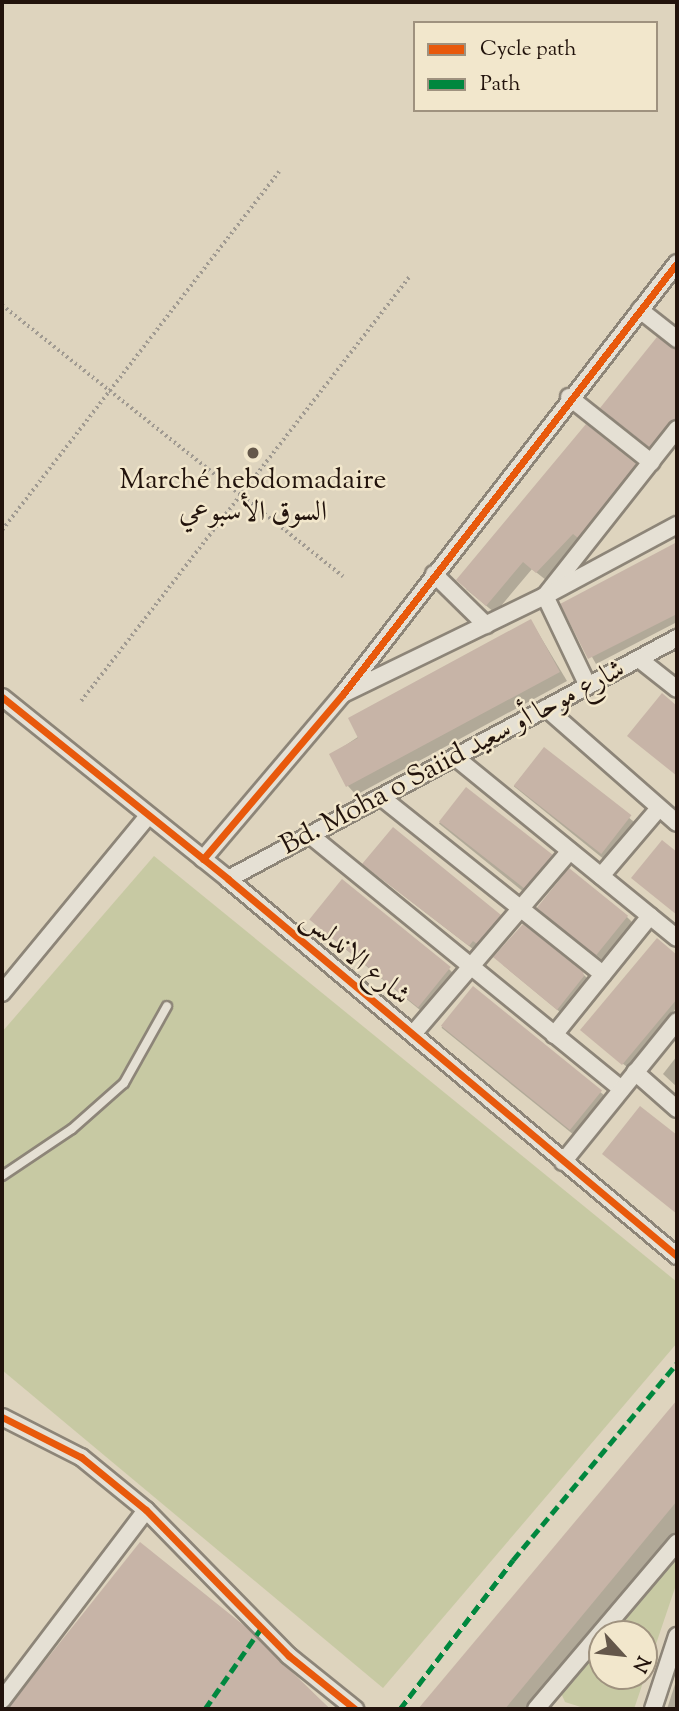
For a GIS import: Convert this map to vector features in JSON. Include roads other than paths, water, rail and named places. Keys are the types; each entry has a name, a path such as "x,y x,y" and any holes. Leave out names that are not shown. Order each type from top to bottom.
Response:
{"street":[{"path":"204,859 343,694 569,397 677,263"},
{"path":"640,310 677,339"},
{"path":"569,397 651,462"},
{"path":"545,596 677,429"},
{"path":"343,694 545,596 677,525"},
{"path":"434,575 486,625"},
{"path":"545,596 588,686"},
{"name":"Bd. Moha o Saiid شارع موحا أو سعيد","path":"228,879 677,638"},
{"path":"639,659 677,689"},
{"name":"شارع الاندلس","path":"2,697 204,859 677,1255"},
{"path":"546,708 677,823"},
{"path":"455,757 677,938"},
{"path":"382,797 603,974"},
{"path":"601,876 659,808"},
{"path":"2,993 148,816"},
{"path":"310,835 621,1089"},
{"path":"413,1034 570,851"},
{"path":"554,1035 650,916"},
{"path":"563,1162 677,1021"},
{"path":"635,1072 677,1109"},
{"path":"2,1417 81,1457 146,1510 289,1656 355,1709"},
{"path":"2,1700 146,1510"},
{"path":"536,1709 677,1543"},
{"path":"653,1709 677,1636"}],"lane":[{"path":"2,1176 72,1129 124,1083 167,1006"}],"place":[{"name":"Marché hebdomadaire السوق الأسبوعي","path":"253,453"}]}
